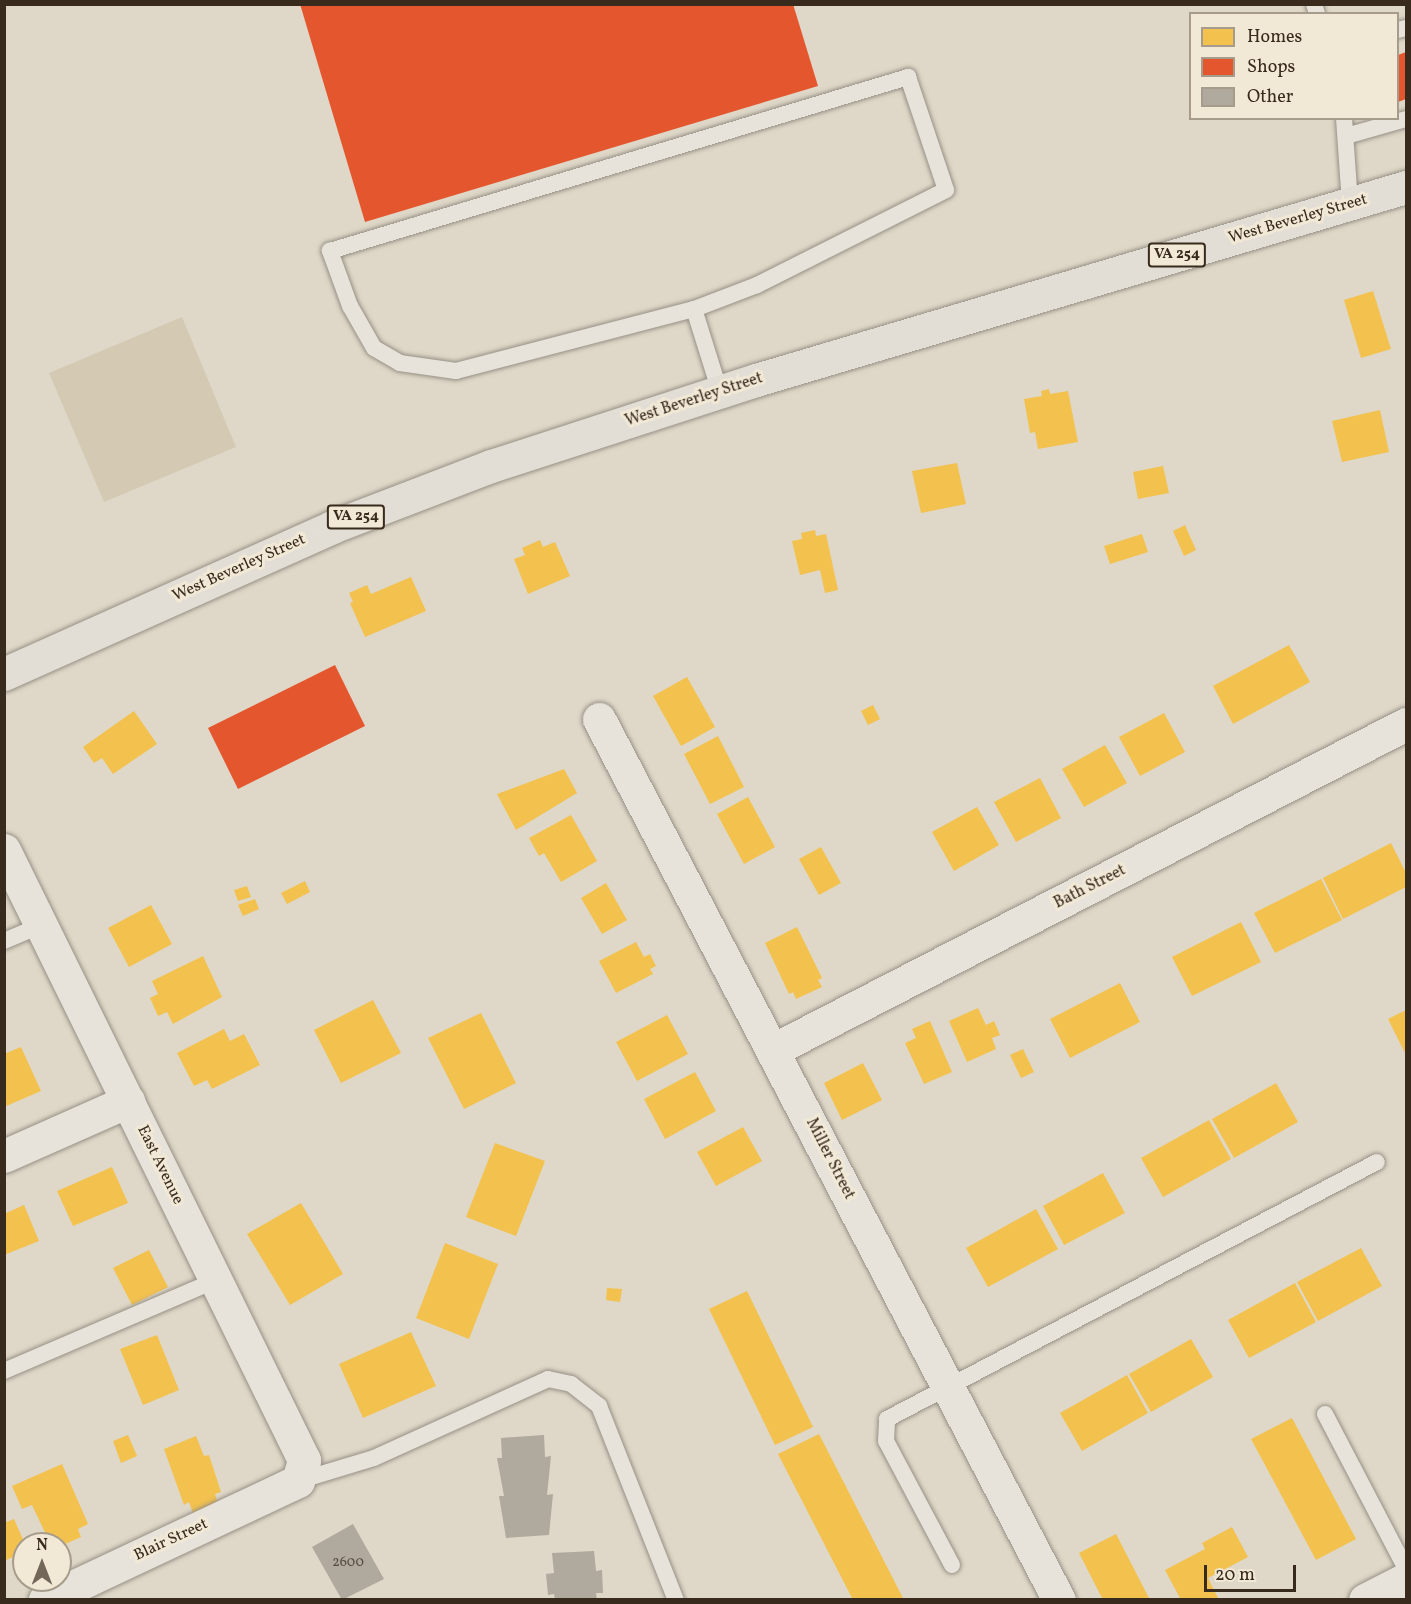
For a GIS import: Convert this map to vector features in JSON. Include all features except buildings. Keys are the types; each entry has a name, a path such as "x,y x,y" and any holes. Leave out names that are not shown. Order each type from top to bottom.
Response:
{"main road":[{"name":"West Beverley Street","path":"4,674 367,512 491,466 720,392 1407,187"}],"street":[{"name":"Miller Street","path":"599,718 1059,1599"},
{"name":"Bath Street","path":"773,1050 1407,724"},
{"name":"East Avenue","path":"4,850 304,1460 298,1482"},
{"path":"4,1156 128,1101"},
{"name":"Blair Street","path":"45,1599 298,1482"},
{"path":"1365,1599 1407,1579"}],"lane":[{"path":"908,77 946,190 757,285 694,309 456,371 400,363 374,348 350,306 330,251 908,77"},
{"path":"1346,136 1407,118"},
{"path":"1344,120 1350,204"},
{"path":"694,309 720,392"},
{"path":"4,941 40,926"},
{"path":"952,1565 886,1441 887,1419 1377,1162"},
{"path":"4,1371 216,1280"},
{"path":"298,1482 374,1458 548,1379 571,1384 599,1406 676,1599"},
{"path":"1325,1414 1407,1569"}],"shaded area":[{"path":"182,317 236,447 104,502 49,373"}]}
